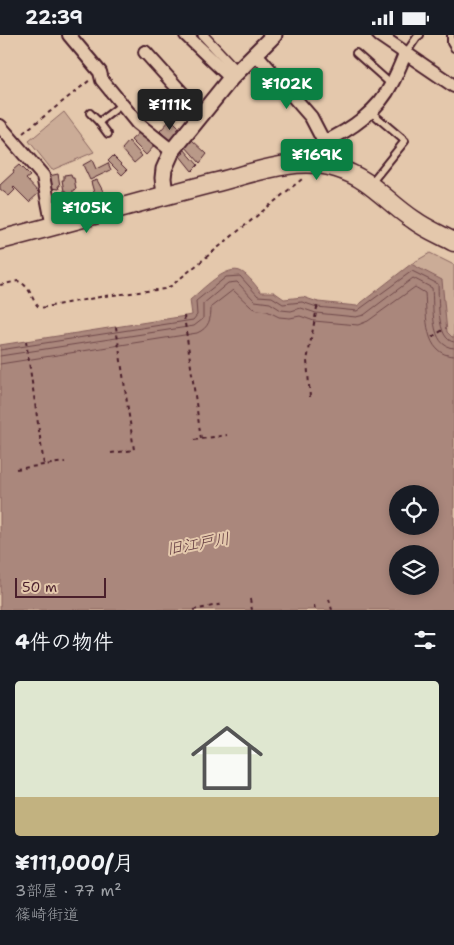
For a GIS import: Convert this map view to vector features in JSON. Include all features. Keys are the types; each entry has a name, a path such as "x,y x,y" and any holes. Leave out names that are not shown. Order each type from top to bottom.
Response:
{"main road":[{"path":"0,239 54,227 165,195 277,167 303,163 325,165 350,173 370,184 414,221 454,242"}],"street":[{"path":"69,35 100,72 102,80 136,123 172,151"},
{"path":"186,35 231,72"},
{"path":"203,35 231,72"},
{"path":"165,195 164,169 172,151 231,72 256,54 274,35"},
{"path":"379,35 454,86"},
{"path":"145,52 201,114"},
{"path":"256,54 311,117 324,142 325,165"},
{"path":"324,142 338,136 371,112 392,85 405,54"},
{"path":"0,126 43,176 54,227"}],"lane":[{"path":"405,54 420,35"},
{"path":"451,35 451,43 454,48"},
{"path":"356,53 392,85"},
{"path":"99,122 121,105"},
{"path":"370,184 405,141 371,112"},
{"path":"90,113 108,134"}],"path":[{"path":"13,141 100,72"},
{"path":"0,285 18,281 23,283 29,289 40,308 105,296 171,287 308,174"},
{"path":"70,195 74,211"},
{"path":"310,397 307,361 318,302"},
{"path":"184,316 201,439"},
{"path":"111,453 134,450 116,327"},
{"path":"432,337 446,328"},
{"path":"26,341 44,465"},
{"path":"194,440 227,435"},
{"path":"16,469 65,462"},
{"path":"250,599 252,610"},
{"path":"329,599 332,610"},
{"path":"193,610 222,604"},
{"path":"314,605 315,610"}],"shaded area":[{"path":"64,112 94,152 52,170 29,141"},
{"path":"430,253 454,265 454,337 447,332 411,264"}],"water":[{"name":"旧江戸川","path":"411,264 442,280 447,332 454,337 454,610 0,610 0,345 192,315 190,300 222,274 236,270 247,276 261,292 274,292 284,299 303,297 318,302 357,306"}],"building":[{"path":"171,119 181,129 167,143 160,131"},
{"path":"141,131 157,143 146,155 131,140"},
{"path":"191,139 207,154 200,163 185,146"},
{"path":"129,141 142,156 134,163 122,149"},
{"path":"184,149 198,165 192,171 180,156 184,153 182,151"},
{"path":"113,156 127,170 122,175 108,161"},
{"path":"92,160 96,169 108,163 111,170 90,180 83,165"},
{"path":"19,165 30,176 26,179 39,193 29,202 14,187 15,190 9,196 0,189 0,185"},
{"path":"58,174 59,189 50,188 49,176"},
{"path":"71,174 72,178 74,178 76,189 73,190 73,193 67,194 64,191 62,180 64,180 64,175"},
{"path":"97,180 104,193 95,196 91,182"}]}
